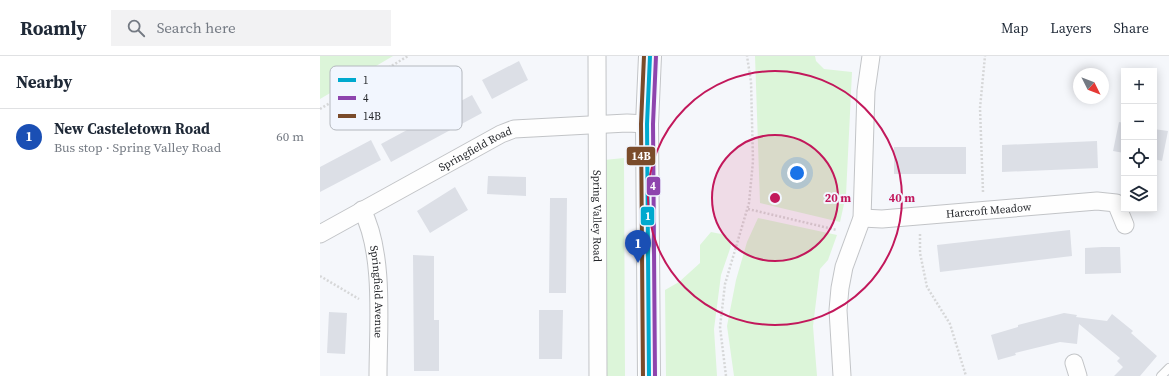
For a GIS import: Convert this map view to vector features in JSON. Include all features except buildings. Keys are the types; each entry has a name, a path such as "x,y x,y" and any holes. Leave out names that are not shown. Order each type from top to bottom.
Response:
{"highway":[{"path":"649,376 647,124 650,56"}],"street":[{"name":"Spring Valley Road","path":"597,56 596,124 598,376"},
{"path":"842,376 838,310 844,267 862,218 866,91 871,56"},
{"name":"Springfield Road","path":"320,234 501,134 514,129 596,124 647,124"},
{"name":"Harcroft Meadow","path":"862,218 920,216 1120,198 1125,225"},
{"name":"Springfield Avenue","path":"362,210 369,223 377,261 378,376"}],"lane":[{"path":"1161,376 1169,368"}],"path":[{"path":"391,66 408,56"},
{"path":"726,376 720,327 725,284 748,209 753,161 751,82 747,56"},
{"path":"982,210 983,187 980,108 985,56"},
{"path":"320,109 330,103"},
{"path":"748,209 795,219 855,235"},
{"path":"920,216 920,253 927,287 950,324 966,376"},
{"path":"320,276 364,302"}],"green space":[{"path":"320,56 393,56 376,66 330,66 330,93 320,99"},
{"path":"755,56 815,56 816,61 824,69 852,72 846,195 840,222 760,203"},
{"path":"624,158 625,376 606,376 604,160"},
{"path":"758,218 837,235 828,260 820,269 813,326 817,376 734,376 727,326 736,280 747,242"},
{"path":"711,232 726,235 731,246 721,275 714,329 717,376 666,376 665,290 679,282 700,263 700,245"}],"transit line":[{"name":"14B","path":"643,376 641,124 644,56"},
{"name":"1","path":"649,376 647,124 650,56"},
{"name":"4","path":"655,376 653,124 656,56"}],"place":[{"name":"New Casteletown Road","path":"638,263"}]}
